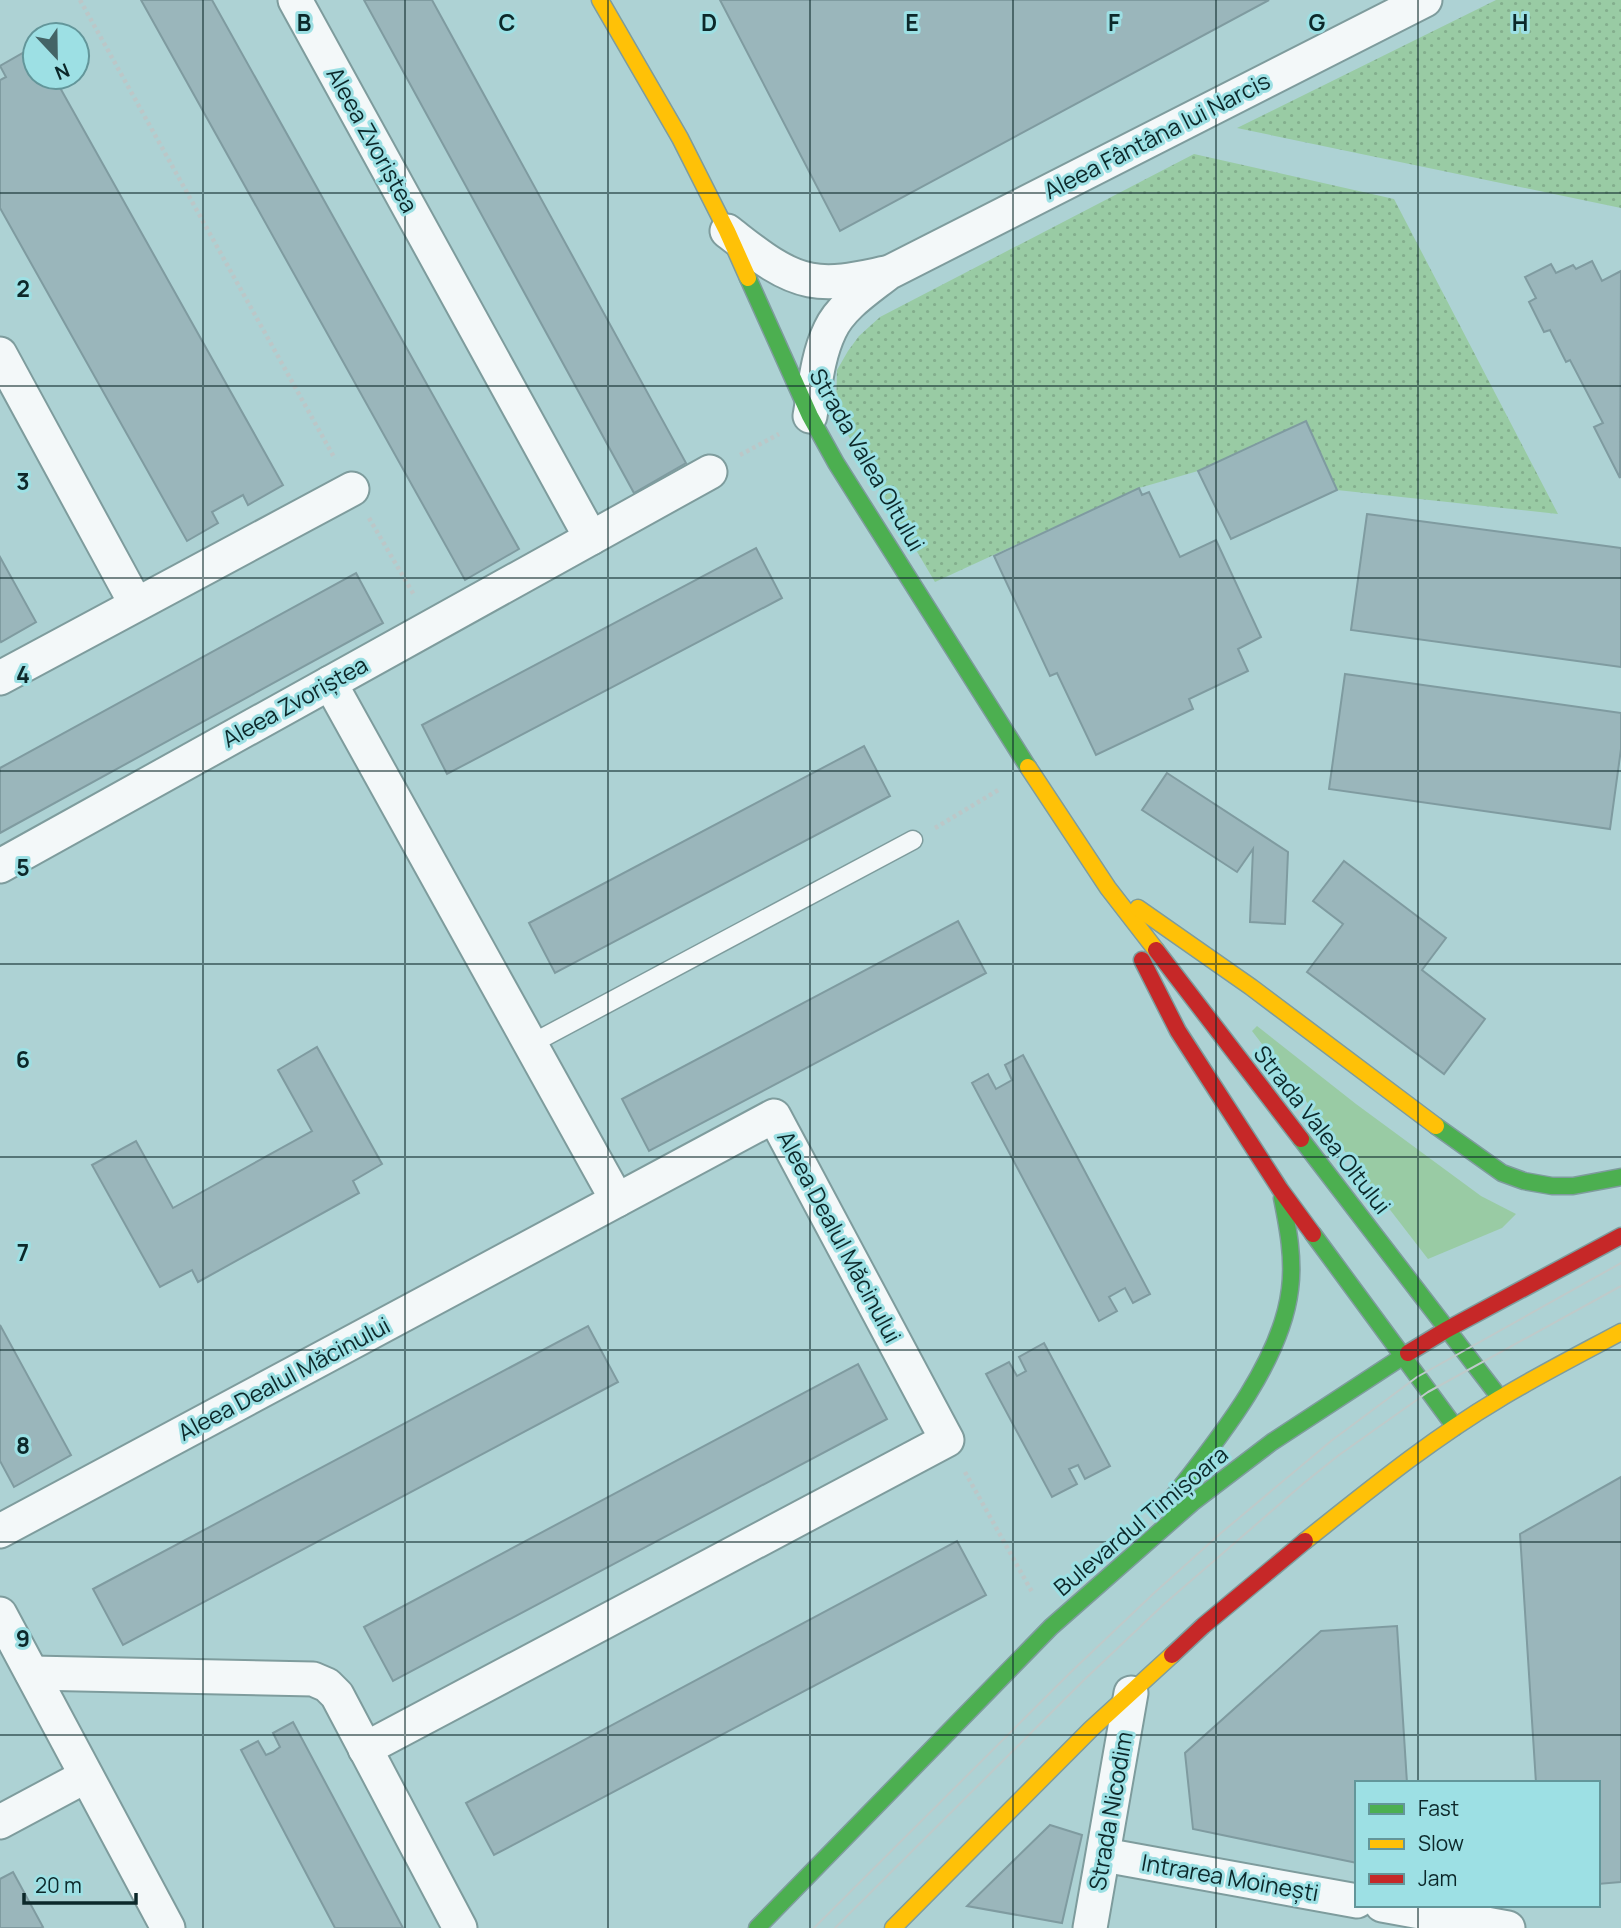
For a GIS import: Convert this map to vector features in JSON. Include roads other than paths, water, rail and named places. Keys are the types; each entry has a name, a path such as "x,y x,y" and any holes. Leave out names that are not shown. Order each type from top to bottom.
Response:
{"main road":[{"name":"Strada Valea Oltului","path":"600,0 671,121 727,231 810,416 1031,771 1108,888 1500,1398"},
{"name":"Strada Valea Oltului","path":"1108,888 1178,1031 1280,1189 1455,1427"},
{"path":"1108,888 1251,987 1502,1173 1524,1181 1552,1186 1573,1186 1621,1177"},
{"path":"1125,1561 1205,1455 1248,1393 1270,1353 1285,1316 1292,1260 1280,1189"},
{"name":"Bulevardul Timișoara","path":"757,1928 1051,1627 1192,1503 1272,1442 1446,1329 1621,1236"},
{"path":"893,1928 1091,1728 1203,1626 1301,1544 1455,1427 1500,1398 1621,1332"}],"street":[{"name":"Aleea Zvoriștea","path":"295,0 591,538"},
{"name":"Aleea Fântâna lui Narcis","path":"810,416 820,359 830,328 850,304 888,273 1425,0"},
{"name":"Aleea Fântâna lui Narcis","path":"727,231 778,268 810,280 840,281 888,273"},
{"path":"0,354 136,604"},
{"name":"Aleea Zvoriștea","path":"0,866 710,472"},
{"path":"0,678 352,489"},
{"path":"330,683 617,1199"},
{"name":"Aleea Dealul Măcinului","path":"0,1531 774,1116 947,1440 365,1749"},
{"path":"0,1614 168,1928"},
{"path":"32,1673 313,1679 327,1685 337,1695 460,1928"},
{"name":"Strada Nicodim","path":"1090,1928 1131,1693"},
{"path":"0,1822 86,1776"},
{"name":"Intrarea Moinești","path":"1104,1855 1355,1901"},
{"path":"1393,1907 1508,1928"}],"lane":[{"path":"531,1044 913,840"},
{"path":"917,1904 925,1928"}],"tram line":[{"path":"814,1928 1153,1594 1331,1441 1417,1377 1621,1263"},
{"path":"835,1928 1163,1605 1304,1483 1428,1392 1621,1286"}]}
